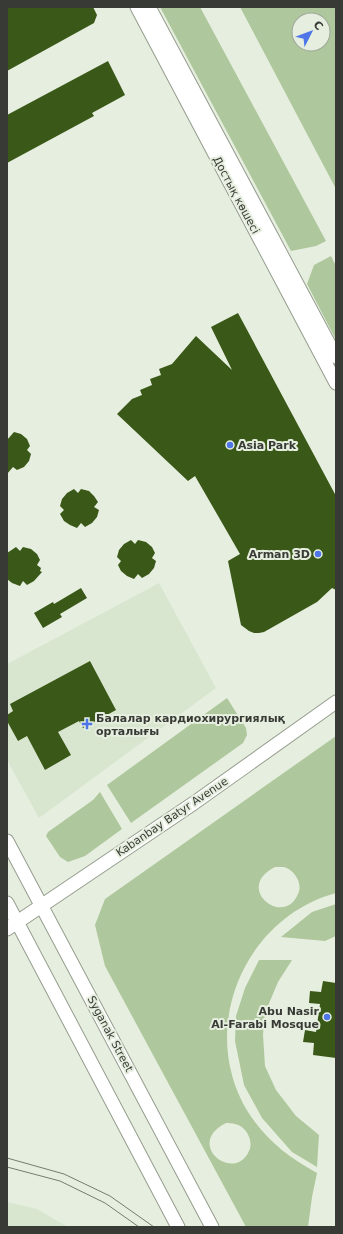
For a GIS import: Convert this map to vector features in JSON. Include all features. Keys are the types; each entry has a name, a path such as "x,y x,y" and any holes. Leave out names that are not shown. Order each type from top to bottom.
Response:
{"main road":[{"name":"Достық көшесі","path":"137,7 336,383"},
{"name":"Достық көшесі","path":"149,7 336,357"},
{"name":"Kabanbay Batyr Avenue","path":"12,925 194,803 336,702"},
{"name":"Syganak Street","path":"7,841 212,1227"},
{"path":"7,903 12,925 178,1227"}],"shaded area":[{"name":"Балалар кардиохирургиялық орталығы","path":"159,583 216,688 39,818 7,760 7,664"},
{"path":"7,1202 37,1209 68,1227 7,1227"}],"green space":[{"path":"160,7 200,7 326,241 316,246 291,251"},
{"path":"240,7 336,7 336,189"},
{"path":"331,256 336,266 336,340 307,284 314,265"},
{"path":"227,698 246,728 247,735 243,743 131,823 107,785"},
{"path":"336,736 336,893 304,906 276,926 254,951 238,981 229,1013 227,1046 233,1080 248,1112 255,1122 278,1147 317,1173 308,1227 246,1227 105,966 95,925 105,899","holes":["275,867 284,867 292,871 299,882 298,894 291,903 283,907 273,906 260,894 259,885 263,876","226,1123 239,1125 246,1131 250,1139 249,1151 242,1160 233,1164 224,1162 216,1157 211,1150 210,1141 214,1132"]},
{"path":"100,792 122,829 85,856 68,862 60,857 46,836 48,832 93,800"},
{"path":"336,904 336,936 325,941 281,937 312,912"},
{"path":"259,960 292,960 278,982 265,1013 263,1035 265,1066 276,1090 296,1116 319,1135 317,1167 292,1152 262,1118 244,1085 235,1041 236,1016 245,988"}],"building":[{"path":"7,7 93,7 97,15 94,23 7,71"},
{"path":"108,61 125,95 92,113 94,116 7,163 7,115"},
{"name":"Asia Park","path":"238,313 336,496 336,590 332,588 317,602 264,632 259,633 249,631 241,625 228,561 240,554 195,476 188,481 117,414 132,399 142,395 140,390 152,385 150,379 161,375 159,369 172,364 196,336 232,370 211,327"},
{"path":"14,432 21,434 27,439 30,446 27,450 31,454 29,461 24,467 17,470 13,467 7,474 7,440"},
{"path":"74,489 78,493 81,489 89,491 98,502 94,507 99,510 97,517 92,523 85,527 81,523 77,528 70,525 64,521 60,514 64,510 60,506 62,499 67,493"},
{"path":"131,540 135,544 138,540 146,542 152,547 155,553 152,558 156,561 154,568 149,574 142,578 138,574 134,579 127,576 121,571 118,565 121,561 117,557 119,550 124,544"},
{"path":"16,547 20,551 23,547 31,549 37,554 40,560 37,565 41,568 40,571 42,572 34,581 27,585 23,581 20,586 7,579 7,553"},
{"path":"81,588 87,598 60,614 62,617 43,628 34,613 53,602 54,604"},
{"path":"90,661 116,710 83,728 79,721 58,732 71,755 45,770 27,736 18,741 7,721 7,715 13,711 10,704"},
{"name":"Abu Nasir Al-Farabi Mosque","path":"323,981 336,983 336,1058 313,1055 314,1043 303,1042 305,1030 316,1032 320,1004 309,1003 310,991 321,992"}],"tram line":[{"path":"7,1158 64,1174 110,1196 154,1227"},
{"path":"7,1167 60,1181 105,1203 139,1227"}],"place":[{"name":"Asia Park","path":"230,445"},
{"name":"Arman 3D","path":"318,554"},
{"name":"Балалар кардиохирургиялық орталығы","path":"87,724"},
{"name":"Abu Nasir Al-Farabi Mosque","path":"327,1017"}]}
